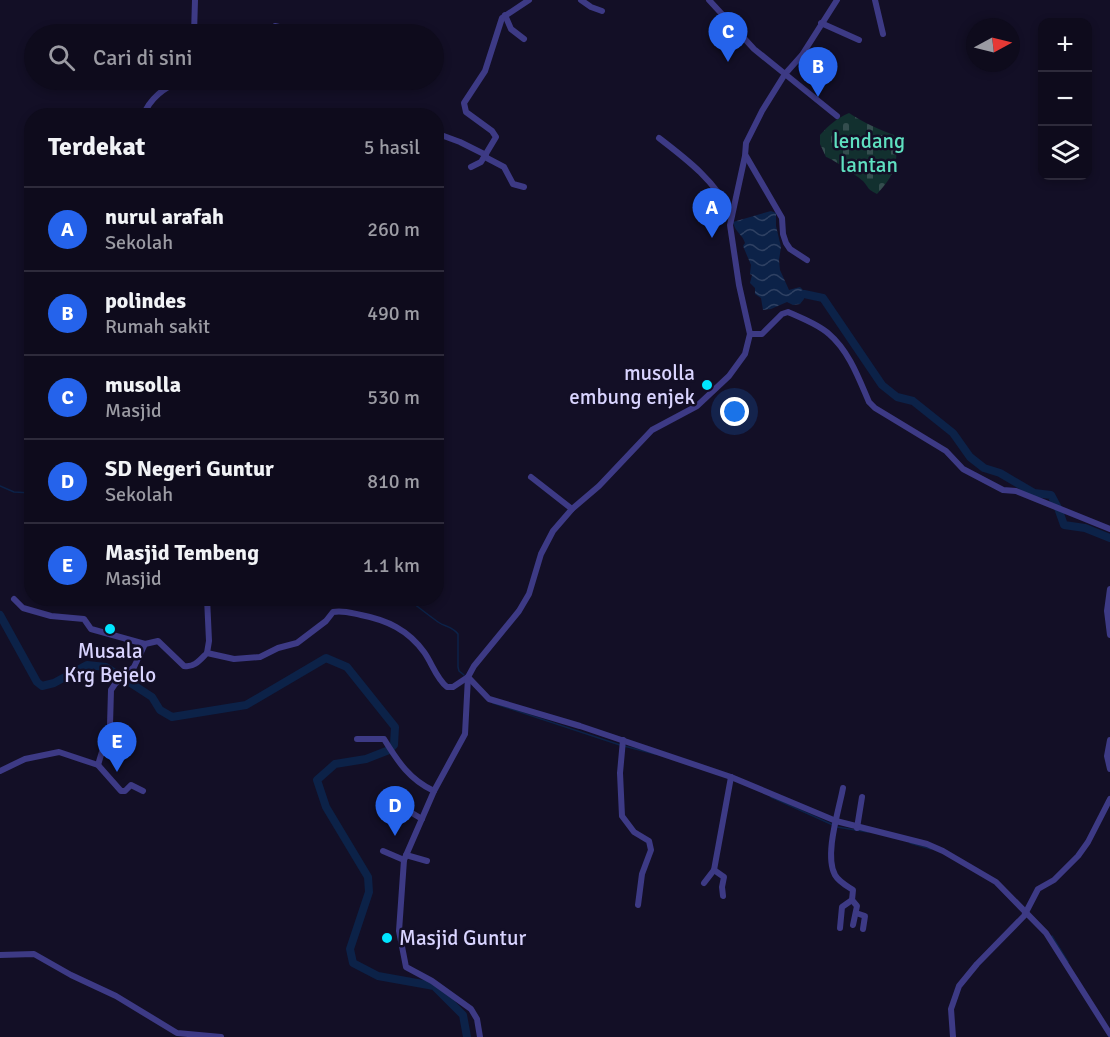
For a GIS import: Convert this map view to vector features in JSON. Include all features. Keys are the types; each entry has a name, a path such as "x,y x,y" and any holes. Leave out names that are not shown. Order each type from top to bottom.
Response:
{"street":[{"path":"194,24 195,0"},
{"path":"471,167 479,164 485,156 495,140 495,134 466,112 464,106 484,71 502,18 529,0"},
{"path":"581,0 591,7 602,10"},
{"path":"709,0 754,49 837,116"},
{"path":"207,653 234,659 260,657 278,648 297,643 326,621 333,612 343,611 383,620 405,632 423,651 440,680 447,687 453,687 468,677 479,658 519,611 531,590 541,554 550,535 572,509 607,478 652,430 696,406 729,376 745,354 750,334 730,227 745,147 749,135 785,74 802,55 837,0"},
{"path":"875,0 880,13 883,34"},
{"path":"505,15 511,29 524,39"},
{"path":"821,23 859,40"},
{"path":"146,108 156,95 164,90"},
{"path":"444,136 460,142 504,167 513,184 524,187"},
{"path":"659,138 706,177 723,198 732,215"},
{"path":"745,156 782,218 786,243 790,249 807,260"},
{"path":"750,334 762,334 782,314 788,312 824,330 831,335 847,356 874,408 946,451 963,469 1003,490 1016,490 1110,529"},
{"path":"531,477 572,509"},
{"path":"1110,589 1107,611 1110,635"},
{"path":"14,598 23,608 58,617 80,617 87,621 91,629 145,644 158,641 187,667 193,665 207,653 209,641 207,606"},
{"path":"98,765 111,715 111,690 134,668 145,644"},
{"path":"468,677 489,699 622,745 730,778 836,822 927,844 943,851 996,882 1051,939 1110,1034"},
{"path":"468,677 465,734 434,791 405,857 399,931 404,964 408,970 432,981 471,1009 477,1019 480,1037"},
{"path":"357,739 384,740 400,766 412,779 434,791"},
{"path":"1110,740 1107,756 1110,769"},
{"path":"622,745 620,773 622,816 634,832 651,843 651,850 642,874 638,905"},
{"path":"0,771 15,762 54,751 98,765 122,791 131,785 143,791"},
{"path":"704,883 714,870 730,778"},
{"path":"840,928 842,907 852,900 853,890 838,879 832,869 831,852 843,788"},
{"path":"857,828 862,797"},
{"path":"953,1037 950,1014 959,986 1025,914 1038,890 1054,880 1078,856 1088,842 1110,799"},
{"path":"392,801 422,819"},
{"path":"383,851 427,861"},
{"path":"714,870 724,877 723,896"},
{"path":"852,900 857,905 853,926"},
{"path":"856,913 865,916 863,929"},
{"path":"0,955 33,954 124,1001 177,1033 221,1037"}],"green space":[{"name":"lendang lantan","path":"849,113 894,135 896,160 892,174 877,194 856,175 826,157 820,144 820,135 823,131"}],"water":[{"path":"771,211 776,213 776,226 781,247 780,270 789,290 800,287 804,291 804,299 800,304 793,305 787,302 763,310 761,298 755,294 755,288 750,283 751,265 743,246 745,243 733,222"}],"waterway":[{"path":"804,294 823,298 882,385 897,397 913,401 953,433 970,457 984,468 1000,473 1034,493 1051,495 1064,525 1085,528 1110,538"},
{"path":"0,486 14,492 24,493"},
{"path":"417,606 458,634 458,667 464,675"},
{"path":"0,615 37,682 42,686 54,683 87,665 106,667 152,697 160,710 172,717 246,705 326,658 347,667 395,727 394,745 389,750 366,759 335,764 317,780 326,807 368,877 369,892 350,949 353,963 378,976 434,986 463,1015 467,1037"},
{"path":"493,703 620,745"},
{"path":"624,746 655,754"},
{"path":"771,797 833,825"},
{"path":"837,827 868,832"},
{"path":"910,843 931,849"},
{"path":"1052,936 1068,962"}],"place":[{"name":"musolla","path":"728,62"},
{"name":"polindes","path":"818,97"},
{"name":"nurul arafah","path":"712,238"},
{"name":"musolla embung enjek","path":"707,385"},
{"name":"Musala Krg Bejelo","path":"110,629"},
{"name":"Masjid Tembeng","path":"117,772"},
{"name":"SD Negeri Guntur","path":"395,836"},
{"name":"Masjid Guntur","path":"387,938"}]}
